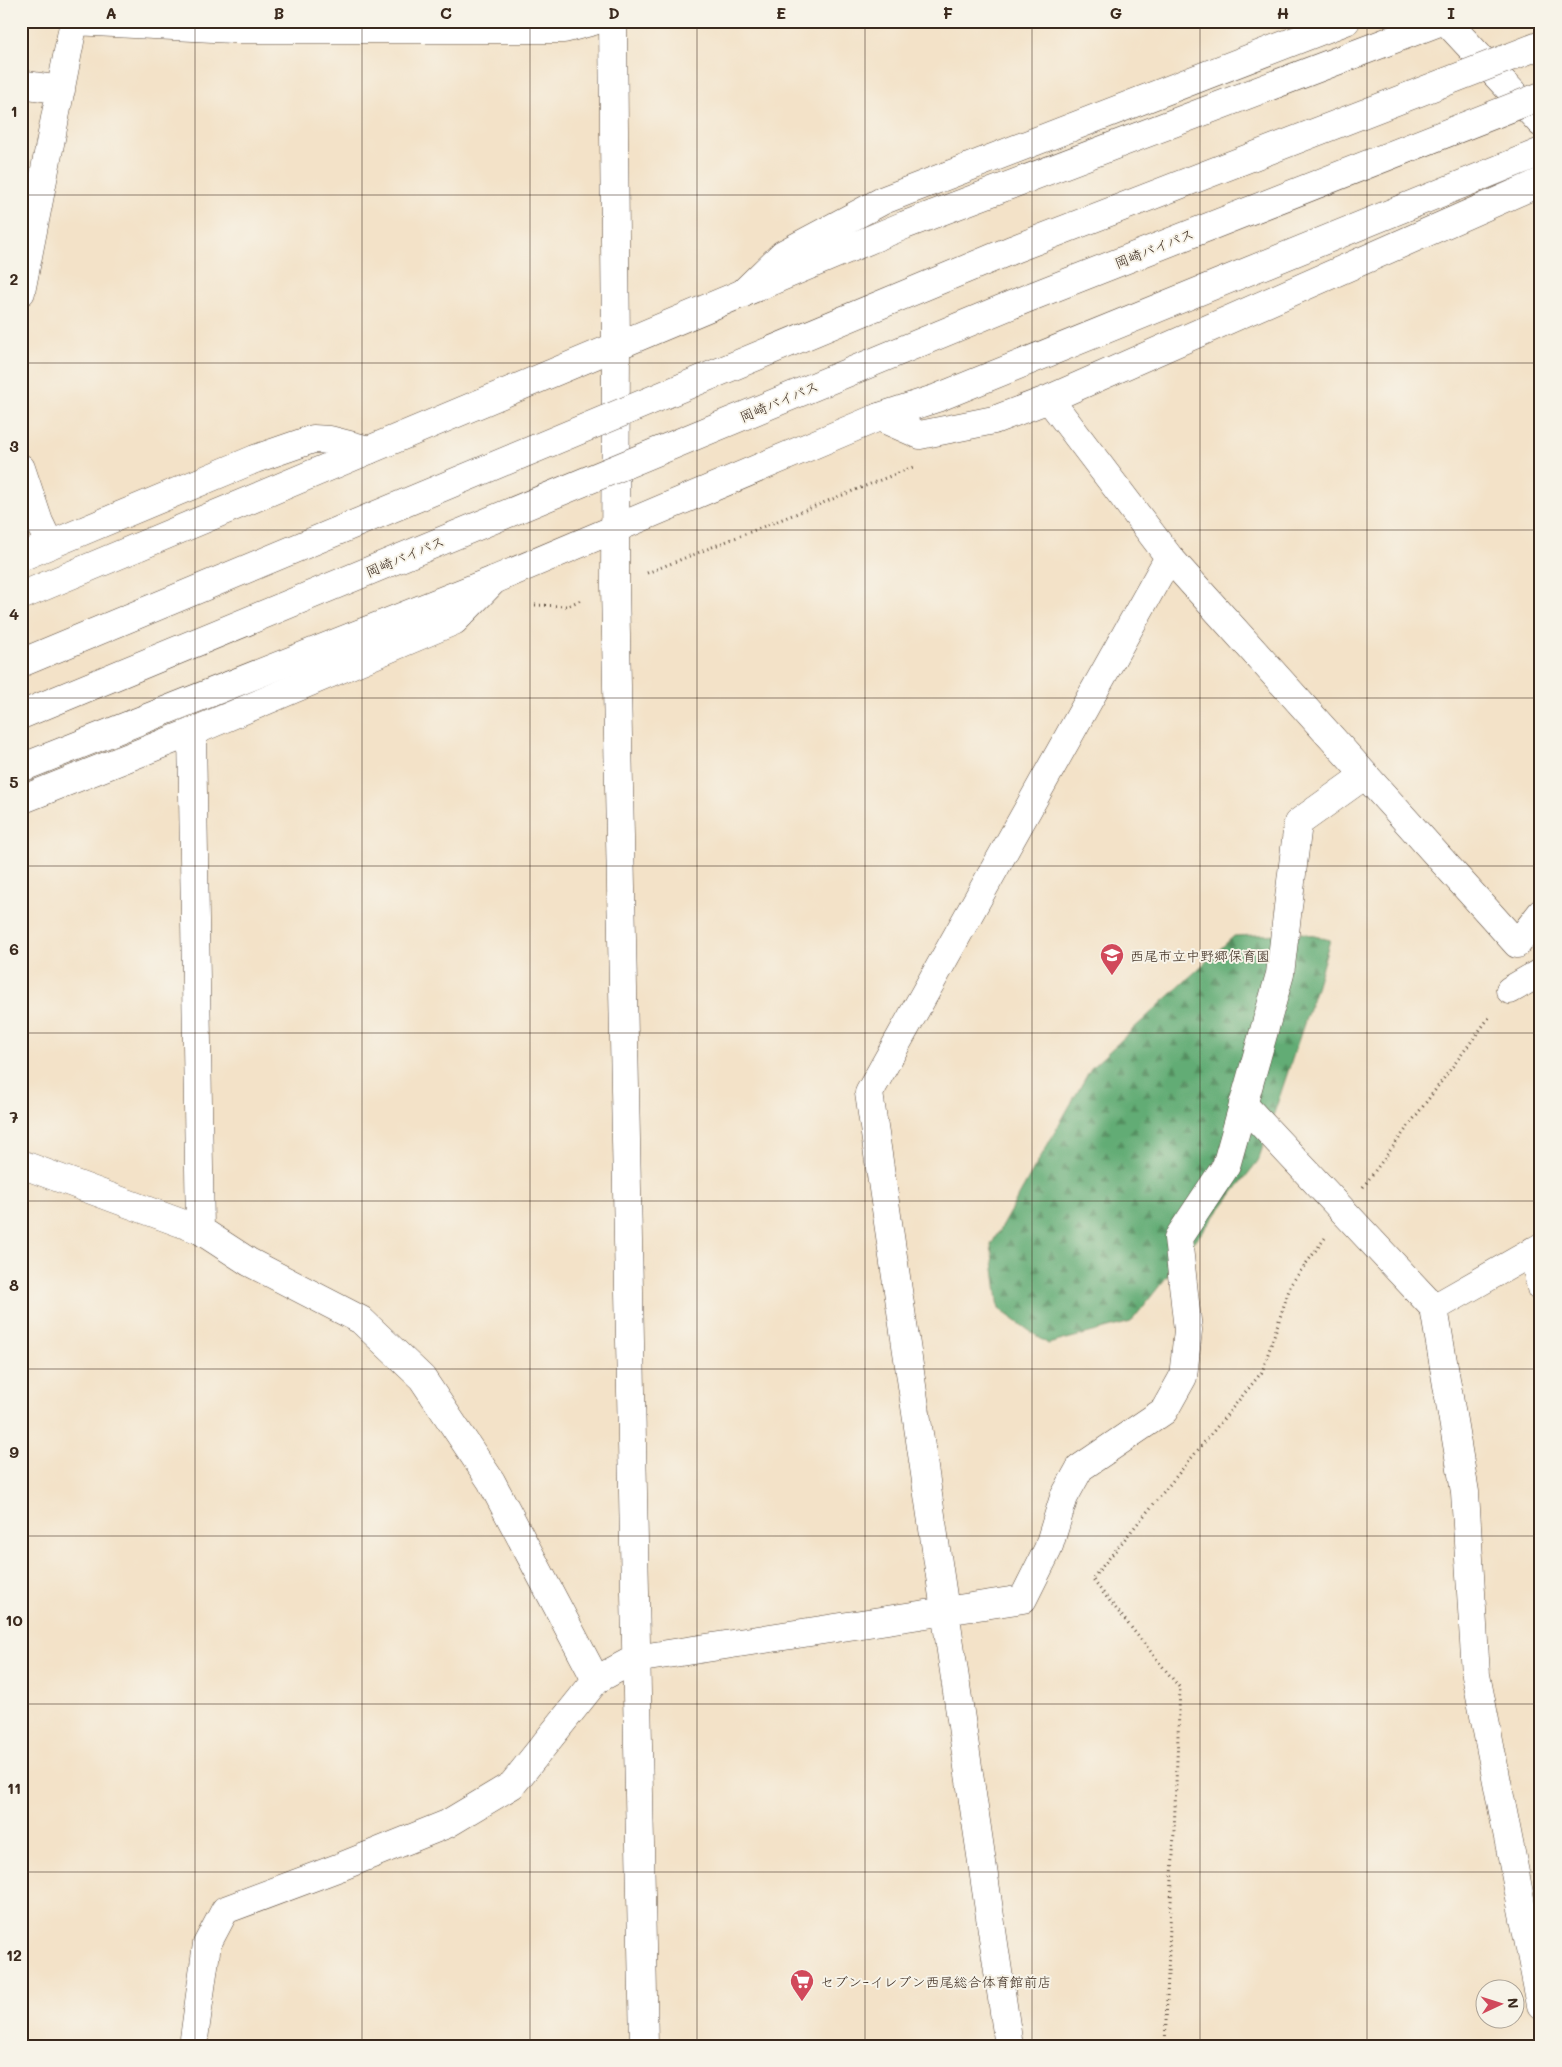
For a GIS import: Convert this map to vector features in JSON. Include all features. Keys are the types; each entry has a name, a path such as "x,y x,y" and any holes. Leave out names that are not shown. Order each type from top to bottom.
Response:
{"main road":[{"path":"21,292 74,21 234,29 564,29 594,21"},
{"path":"612,21 616,347 614,529 644,2046"},
{"path":"741,295 783,254 884,200 1346,21"},
{"path":"21,596 905,225 1442,21"},
{"path":"1446,21 1541,123"},
{"path":"21,663 1014,249 1541,45"},
{"path":"21,84 61,90"},
{"name":"岡崎バイパス","path":"21,715 1028,298 1541,96"},
{"path":"21,768 391,622 879,417 937,398 1541,152"},
{"path":"879,417 920,435 994,420 1049,398 1541,182"},
{"path":"1049,398 1169,557 1517,944 1541,913"},
{"path":"21,557 255,459 313,439 330,440 369,450"},
{"path":"21,468 39,522 50,545"},
{"path":"1009,2046 869,1093 1169,557"},
{"path":"21,800 192,732 454,621 494,580"},
{"path":"192,732 200,1230"},
{"path":"193,2046 208,1944 225,1910 447,1824 512,1784 596,1680 635,1659 1023,1599 1048,1549 1064,1497 1080,1468 1164,1411 1183,1377 1188,1330 1178,1238 1226,1166 1280,974 1298,823 1365,775"},
{"path":"1510,990 1541,972"},
{"path":"1243,1104 1434,1308 1465,1492 1476,1674 1541,2005"},
{"path":"21,1164 200,1230 249,1262 361,1320 422,1378 491,1481 596,1680"},
{"path":"1434,1308 1537,1249 1541,1288"}],"path":[{"path":"1165,2046 1180,1688 1092,1579 1262,1372 1292,1284 1510,990"}],"green space":[{"path":"1303,933 1330,940 1315,991 1258,1161 1131,1322 1048,1344 999,1309 991,1245 1091,1068 1234,936"}],"place":[{"name":"西尾市立中野郷保育園","path":"1112,976"},
{"name":"セブン−イレブン西尾総合体育館前店","path":"802,2002"}]}
